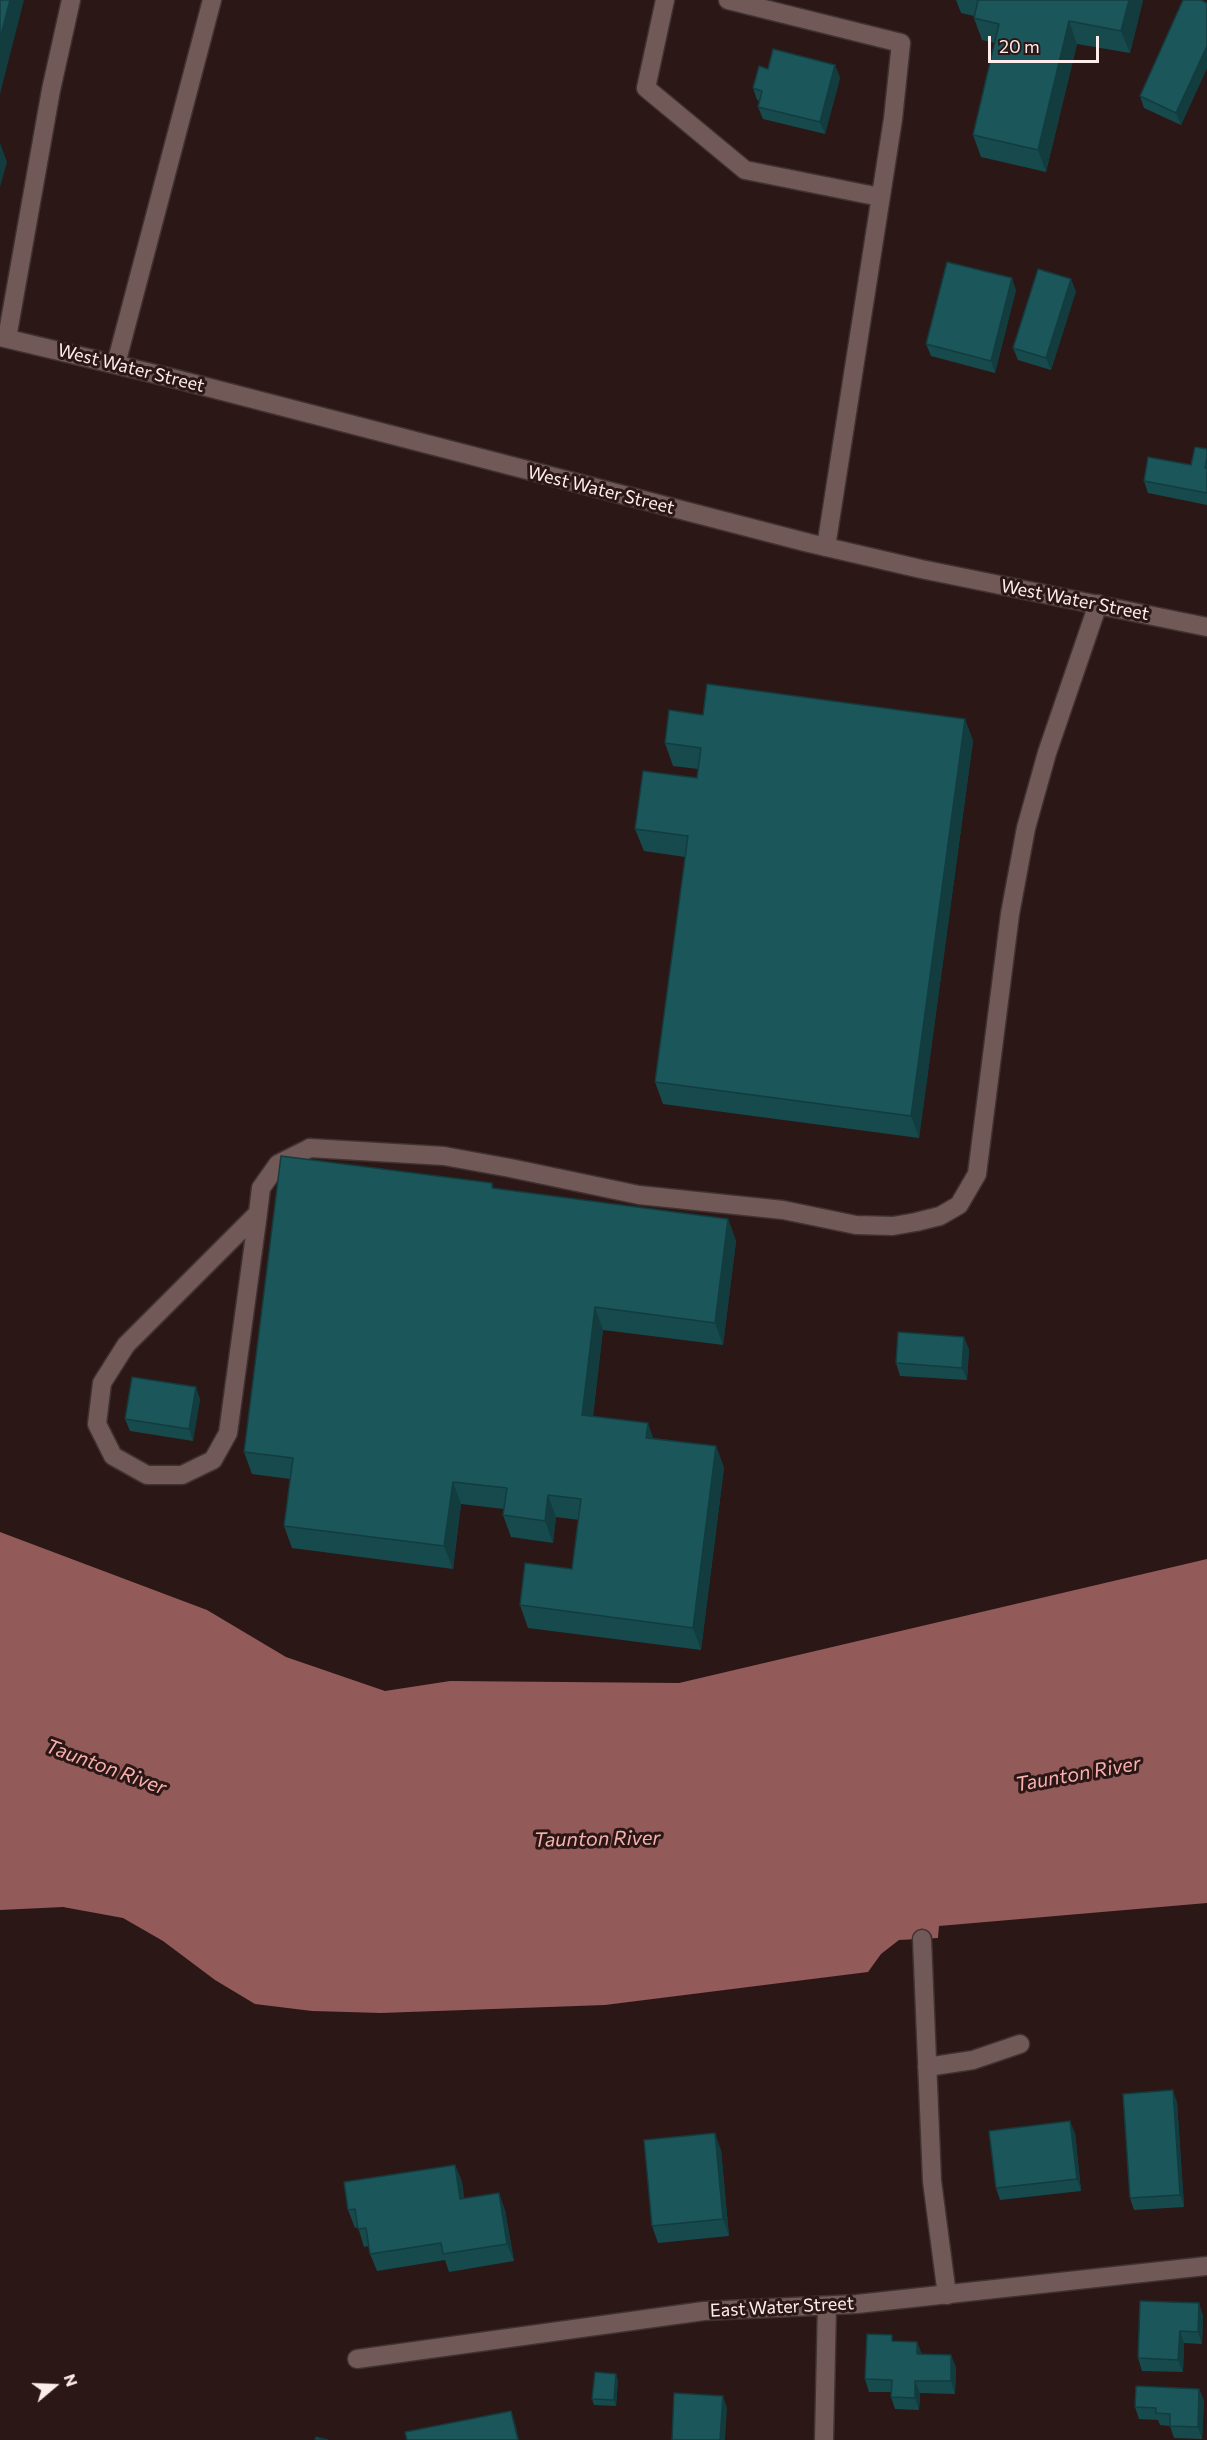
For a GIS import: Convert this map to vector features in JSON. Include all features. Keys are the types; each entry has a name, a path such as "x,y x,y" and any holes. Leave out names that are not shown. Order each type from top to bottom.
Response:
{"street":[{"path":"3,337 51,90 71,0"},
{"path":"116,364 212,0"},
{"path":"665,0 646,88 745,170 880,197"},
{"path":"728,0 901,43 893,119 826,547"},
{"name":"West Water Street","path":"3,337 826,547 921,569 1207,627"},
{"path":"258,1213 126,1345 102,1383 97,1424 113,1456 147,1474 182,1475 213,1460 228,1432 258,1213 261,1188 278,1164 310,1148 444,1156 639,1195 783,1210 856,1225 893,1226 916,1222 940,1216 959,1205 976,1174 1010,914 1026,828 1047,753 1098,604"},
{"path":"922,1939 934,2206 947,2295"},
{"path":"927,2067 959,2063 1020,2044"},
{"name":"East Water Street","path":"357,2359 683,2313 827,2306 1207,2266"},
{"path":"824,2440 827,2306"}],"water":[{"name":"Taunton River","path":"0,1532 207,1610 286,1657 385,1691 450,1681 679,1683 1207,1559 1207,1903 939,1926 938,1938 899,1940 881,1954 868,1972 605,2005 381,2013 312,2011 255,2004 215,1980 163,1941 123,1918 63,1907 0,1910"}],"building":[{"path":"0,0 10,0 0,39"},
{"path":"978,0 1129,0 1121,31 1069,21 1038,150 973,135 999,24 974,18"},
{"path":"1183,0 1201,0 1207,3 1207,46 1176,113 1140,96"},
{"path":"773,49 835,65 820,122 758,107 762,91 753,88 759,66 768,69"},
{"path":"947,262 1012,278 991,361 926,344"},
{"path":"1038,269 1071,279 1046,358 1013,348"},
{"path":"1195,447 1207,449 1205,468 1207,468 1207,493 1144,481 1148,457 1191,465"},
{"path":"707,684 965,719 911,1116 655,1082 688,836 635,829 643,771 697,778 701,748 665,743 669,710 703,715"},
{"path":"281,1156 492,1183 492,1188 728,1219 715,1323 595,1307 582,1415 648,1423 646,1438 716,1446 693,1628 520,1605 525,1563 572,1569 581,1499 548,1495 545,1521 503,1515 507,1488 453,1482 444,1546 284,1526 293,1458 244,1452"},
{"path":"898,1332 964,1337 962,1368 896,1363"},
{"path":"132,1377 196,1387 189,1429 125,1419"},
{"path":"1173,2090 1180,2195 1130,2198 1123,2094"},
{"path":"1070,2121 1077,2179 996,2188 989,2131"},
{"path":"715,2133 723,2219 652,2226 644,2140"},
{"path":"455,2165 460,2199 499,2193 507,2244 443,2254 441,2243 370,2254 366,2228 358,2229 355,2209 348,2210 344,2182"},
{"path":"1140,2301 1199,2303 1198,2332 1180,2331 1178,2360 1138,2358"},
{"path":"867,2334 892,2335 892,2341 917,2342 917,2354 951,2355 951,2381 915,2381 915,2398 891,2397 892,2380 865,2379"},
{"path":"595,2372 616,2374 614,2400 592,2399"},
{"path":"1136,2386 1199,2389 1198,2427 1170,2426 1170,2414 1156,2413 1156,2408 1135,2407"},
{"path":"674,2393 723,2396 720,2440 672,2440"},
{"path":"511,2411 518,2440 407,2440 405,2432"}]}
